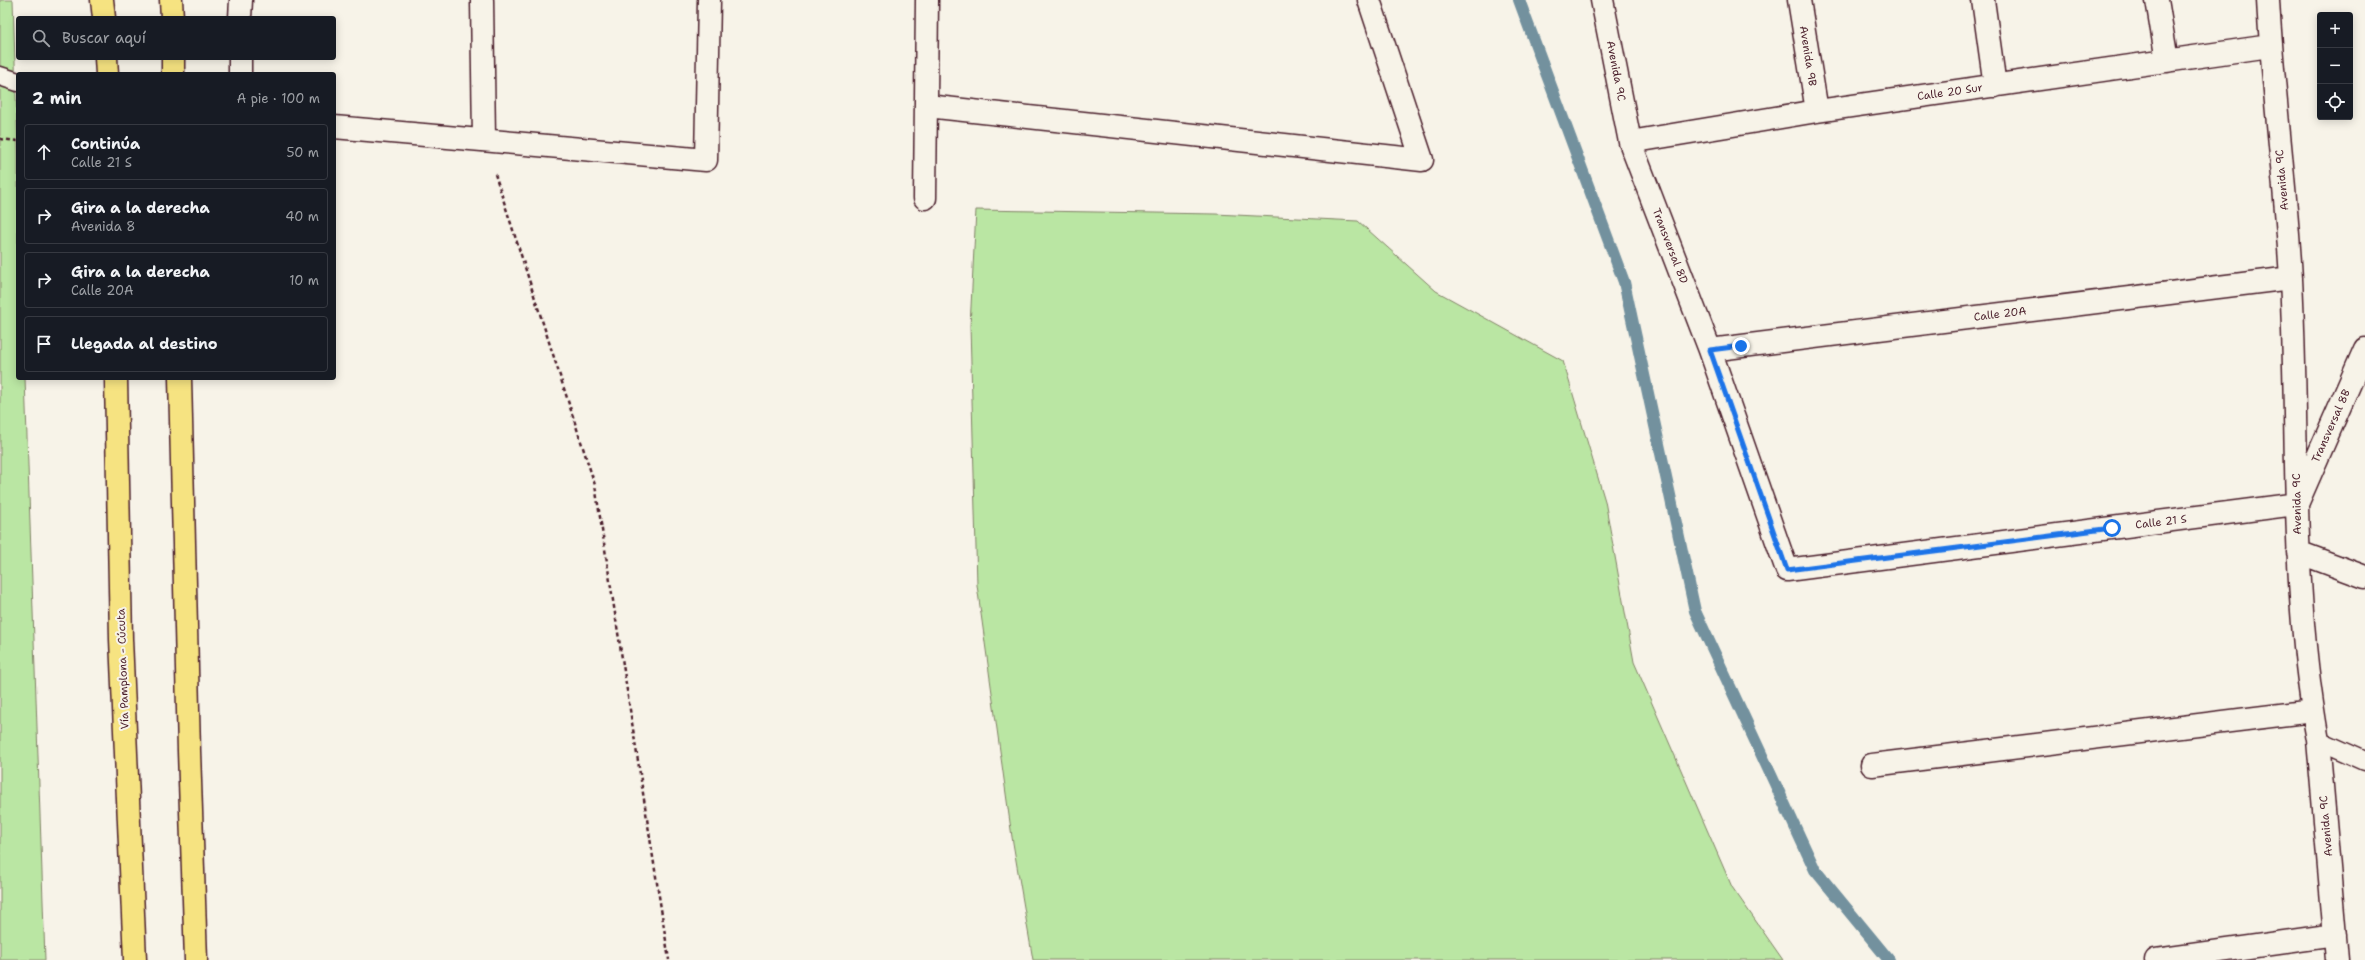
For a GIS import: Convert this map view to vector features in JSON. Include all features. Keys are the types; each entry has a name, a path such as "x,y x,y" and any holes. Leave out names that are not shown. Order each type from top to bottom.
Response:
{"highway":[{"path":"102,0 104,16"},
{"path":"171,0 172,16"},
{"path":"106,60 107,72"},
{"path":"173,60 173,72"},
{"name":"Vía Pamplona - Cúcuta","path":"116,380 122,639 135,960"},
{"path":"180,380 189,759 196,960"}],"street":[{"path":"240,16 241,0"},
{"path":"482,0 484,139"},
{"path":"336,127 484,139 706,160 709,0"},
{"path":"925,198 927,0"},
{"path":"927,106 1422,160 1369,0"},
{"name":"Avenida 9C","path":"1602,0 1630,142"},
{"name":"Avenida 9B","path":"1799,0 1817,111"},
{"path":"1983,0 1994,86"},
{"path":"2157,0 2167,61"},
{"name":"Avenida 9C","path":"2268,0 2270,46 2291,278 2298,552 2313,711 2318,740 2337,960"},
{"name":"Calle 20 Sur","path":"1630,142 1817,111 2270,46"},
{"path":"240,60 240,72"},
{"name":"Transversal 8D","path":"1630,142 1710,350 1787,570"},
{"name":"Calle 20A","path":"1710,350 2291,278"},
{"name":"Transversal 8B","path":"2297,504 2365,349"},
{"name":"Calle 21 S","path":"1787,570 2297,504"},
{"path":"2298,552 2365,577"},
{"path":"1872,765 2313,711"},
{"path":"2156,960 2335,935"}],"lane":[{"path":"0,76 16,81"},
{"path":"2318,740 2365,761"}],"path":[{"path":"0,139 16,141"},
{"path":"484,139 595,485 669,960"}],"green space":[{"path":"0,0 13,0 16,94 16,380 25,380 45,960 0,960"},
{"path":"976,210 1215,214 1358,221 1436,291 1563,361 1605,501 1634,662 1732,887 1783,960 1033,960 1012,837 977,585 970,326"}],"waterway":[{"path":"1519,0 1624,282 1695,611 1815,870 1889,960"}],"route":[{"path":"1741,346 1710,350 1787,570 2112,528"}]}
